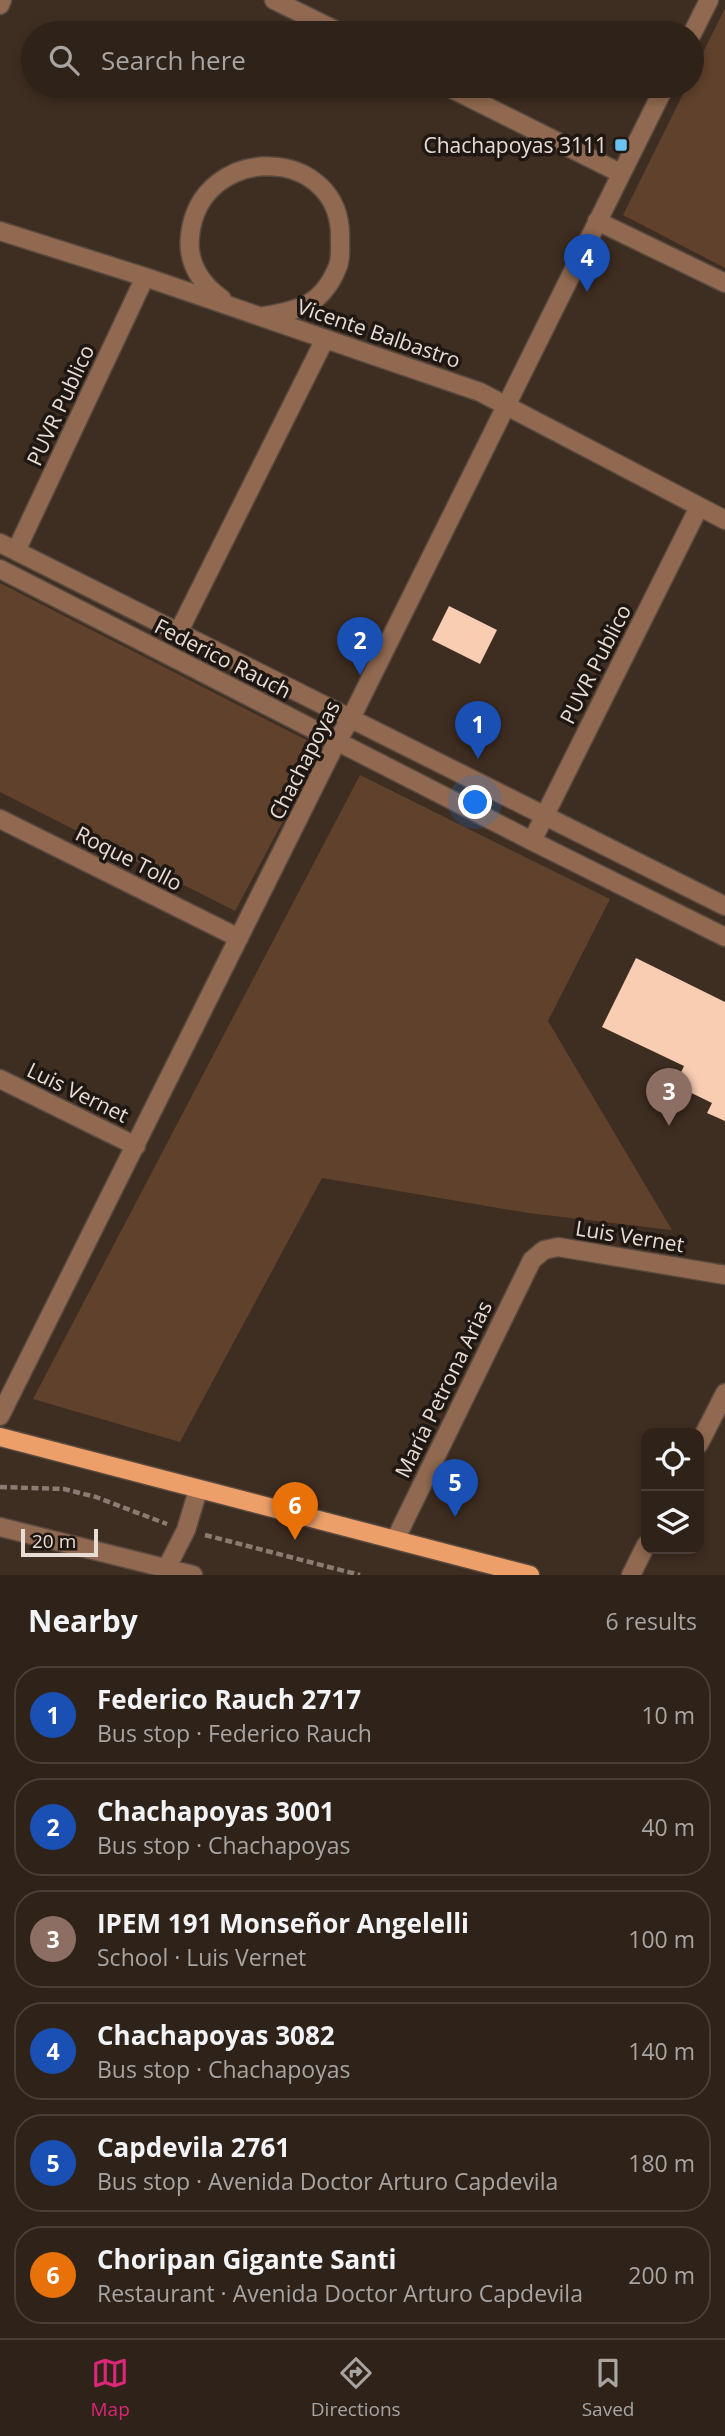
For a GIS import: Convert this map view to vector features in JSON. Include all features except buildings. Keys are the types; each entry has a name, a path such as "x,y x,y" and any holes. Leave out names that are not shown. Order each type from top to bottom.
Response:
{"main road":[{"path":"0,1437 198,1490 396,1538 473,1568 530,1575"}],"street":[{"path":"274,0 317,21"},
{"path":"698,21 709,0"},
{"path":"470,98 620,173"},
{"name":"Chachapoyas","path":"0,1416 337,741 508,406 659,98"},
{"path":"233,307 206,288 191,257 192,222 201,200 218,181 235,171 268,165 294,170 315,181 330,197 341,227 339,261 332,279 323,292 310,303 295,311 261,316"},
{"path":"597,221 725,283"},
{"name":"Vicente Balbastro","path":"0,231 145,277 480,392 725,520"},
{"name":"PUVR Publico","path":"16,551 145,277"},
{"path":"179,632 326,339"},
{"name":"PUVR Publico","path":"532,841 699,507"},
{"name":"Federico Rauch","path":"0,543 725,906"},
{"name":"Federico Rauch","path":"0,569 719,934"},
{"name":"Roque Tollo","path":"0,819 239,939"},
{"path":"719,934 725,906"},
{"name":"Luis Vernet","path":"0,1079 136,1146"},
{"name":"Luis Vernet","path":"531,1260 544,1250 558,1247 725,1275"},
{"name":"María Petrona Arias","path":"396,1538 531,1260"},
{"path":"704,1434 725,1393"},
{"path":"164,1572 186,1530 198,1490"},
{"path":"0,1527 164,1572 193,1575"},
{"path":"631,1575 642,1554"}],"shaded area":[{"path":"725,8 725,268 623,215 681,98 704,98 704,51"},
{"path":"0,583 322,748 235,911 0,792"},
{"path":"360,775 610,899 548,1021 672,1230 528,1213 322,1178 180,1442 33,1399"}],"place":[{"name":"Chachapoyas 3111","path":"621,145"},
{"name":"Chachapoyas 3082","path":"587,292"},
{"name":"Chachapoyas 3001","path":"360,675"},
{"name":"Federico Rauch 2717","path":"478,759"},
{"name":"IPEM 191 Monseñor Angelelli","path":"669,1126"},
{"name":"Capdevila 2761","path":"455,1517"},
{"name":"Choripan Gigante Santi","path":"295,1540"}]}
